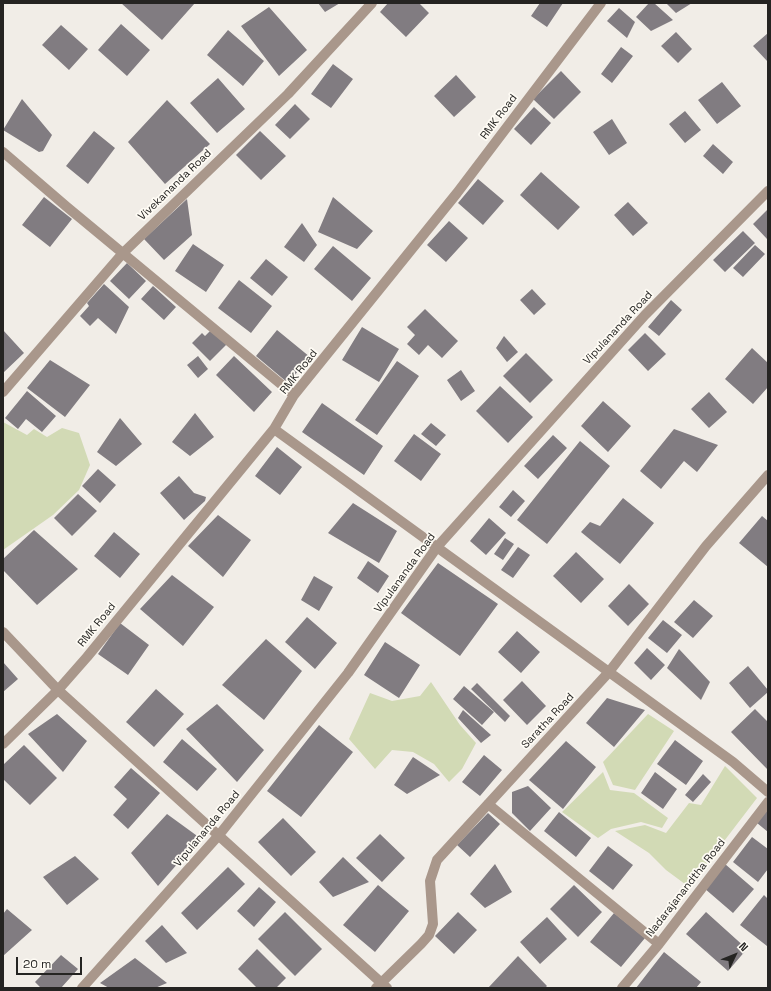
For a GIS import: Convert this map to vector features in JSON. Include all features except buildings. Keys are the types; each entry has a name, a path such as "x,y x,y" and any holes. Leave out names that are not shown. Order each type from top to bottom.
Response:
{"street":[{"name":"Vivekananda Road","path":"3,392 123,253 288,94 372,3"},
{"name":"RMK Road","path":"3,744 58,690 87,657 274,429 294,395 456,193 601,3"},
{"path":"3,152 294,395"},
{"name":"Vipulananda Road","path":"82,988 219,835 348,673 437,547 645,315 768,191"},
{"path":"274,429 733,762 768,792"},
{"name":"Saratha Road","path":"381,986 429,935 434,924 430,881 437,860 609,672 706,546 768,475"},
{"path":"3,632 58,690 219,835 381,986"},
{"name":"Nadarajanandtha Road","path":"622,988 659,944 768,802"},
{"path":"488,804 659,944"}],"green space":[{"path":"3,422 27,435 34,429 47,437 62,428 79,433 90,465 79,490 53,515 3,550"},
{"path":"431,682 460,725 476,743 462,769 449,782 434,764 413,752 392,750 375,769 349,739 370,693 392,701 420,696"},
{"path":"648,714 674,731 635,790 613,785 603,762"},
{"path":"725,766 757,798 689,887 666,870 649,853 615,831 645,825 666,833 689,803 701,805"},
{"path":"603,772 610,790 634,793 668,818 662,828 641,822 611,829 598,838 562,812"}]}
